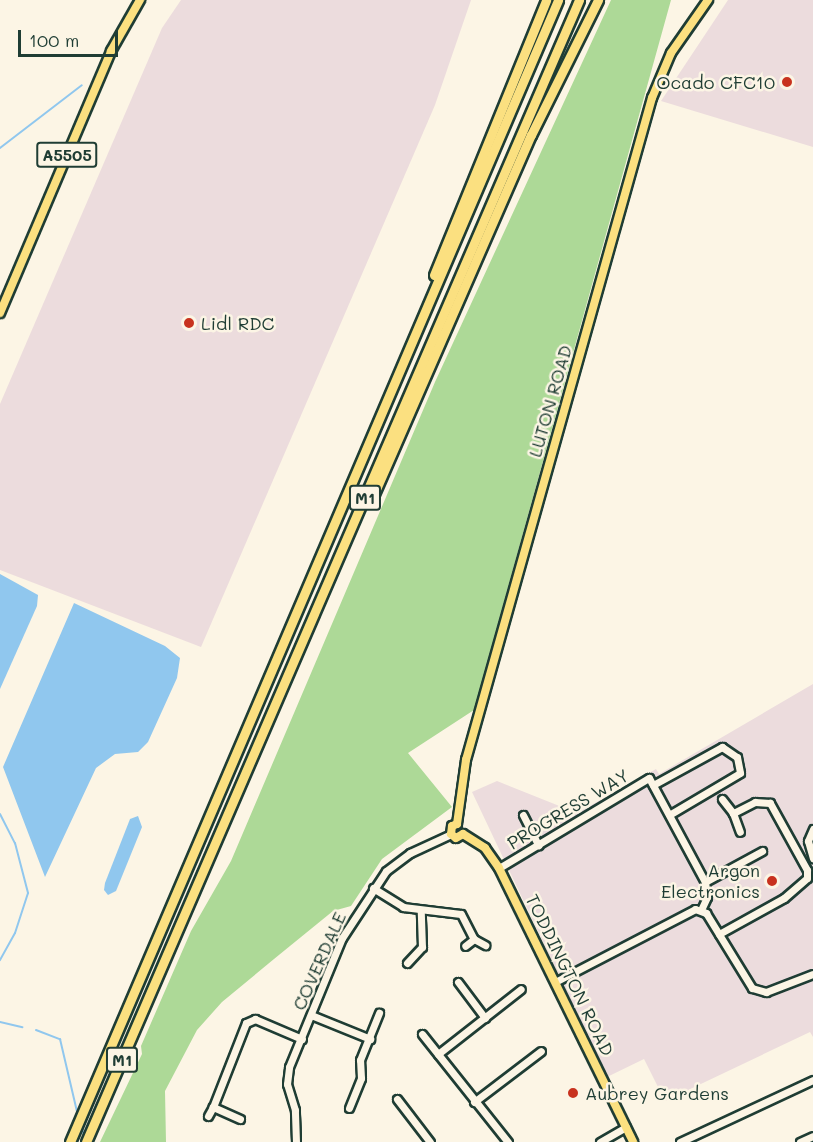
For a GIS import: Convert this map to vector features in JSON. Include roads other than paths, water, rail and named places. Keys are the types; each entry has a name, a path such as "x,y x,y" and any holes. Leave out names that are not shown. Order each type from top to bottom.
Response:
{"highway":[{"path":"404,359 446,240 546,0"},
{"name":"M1","path":"72,1138 558,0"},
{"name":"M1","path":"87,1142 312,625 579,0"},
{"path":"312,625 350,549 531,135 598,0"}],"main road":[{"name":"A5505","path":"0,313 111,51 140,0"},
{"name":"LUTON ROAD","path":"458,824 466,760 652,98 671,53 708,0"},
{"path":"458,824 463,828 463,834 458,838 451,834 452,826 458,824"},
{"name":"TODDINGTON ROAD","path":"463,834 484,848 500,868 633,1142"}],"street":[{"path":"653,785 722,747 737,757 740,773 669,815"},
{"name":"PROGRESS WAY","path":"500,868 649,778 705,882"},
{"path":"722,799 733,813 740,832"},
{"path":"719,934 784,898 808,874 770,803 755,802 733,813"},
{"path":"523,815 538,845"},
{"path":"813,829 808,841 813,858"},
{"name":"COVERDALE","path":"296,1142 295,1110 287,1084 289,1067 342,938 386,871 410,853 451,834"},
{"path":"701,910 708,890 705,882 762,851"},
{"path":"374,888 403,907 460,914 474,939 485,945"},
{"path":"407,963 422,947 421,910"},
{"path":"701,910 719,934 744,982 759,992 766,992 813,974"},
{"path":"555,982 691,911 701,910"},
{"path":"465,946 474,939"},
{"path":"458,982 485,1018"},
{"path":"438,1054 521,989"},
{"path":"349,1107 358,1088 360,1060 379,1013"},
{"path":"311,1015 370,1039"},
{"path":"208,1116 249,1020 302,1039"},
{"path":"422,1034 508,1142"},
{"path":"474,1102 542,1051"},
{"path":"680,1142 813,1080"},
{"path":"397,1099 430,1142"},
{"path":"213,1107 240,1119"},
{"path":"600,1142 626,1127"},
{"path":"800,1142 813,1136"}],"water":[{"path":"0,574 38,595 37,606 0,689"},
{"path":"74,603 165,646 180,658 177,678 148,742 138,752 115,754 96,768 45,877 3,767"},
{"path":"138,816 142,827 116,891 108,895 104,890 105,883 130,819"}],"waterway":[{"path":"0,148 82,85"},
{"path":"0,814 15,843 28,893 15,933 0,960"},
{"path":"0,1022 22,1027"},
{"path":"36,1030 60,1039 78,1116"},
{"path":"81,1124 84,1136"}],"place":[{"name":"Ocado CFC10","path":"787,82"},
{"name":"Lidl RDC","path":"189,323"},
{"name":"Argon Electronics","path":"772,881"},
{"name":"Aubrey Gardens","path":"573,1093"}]}
